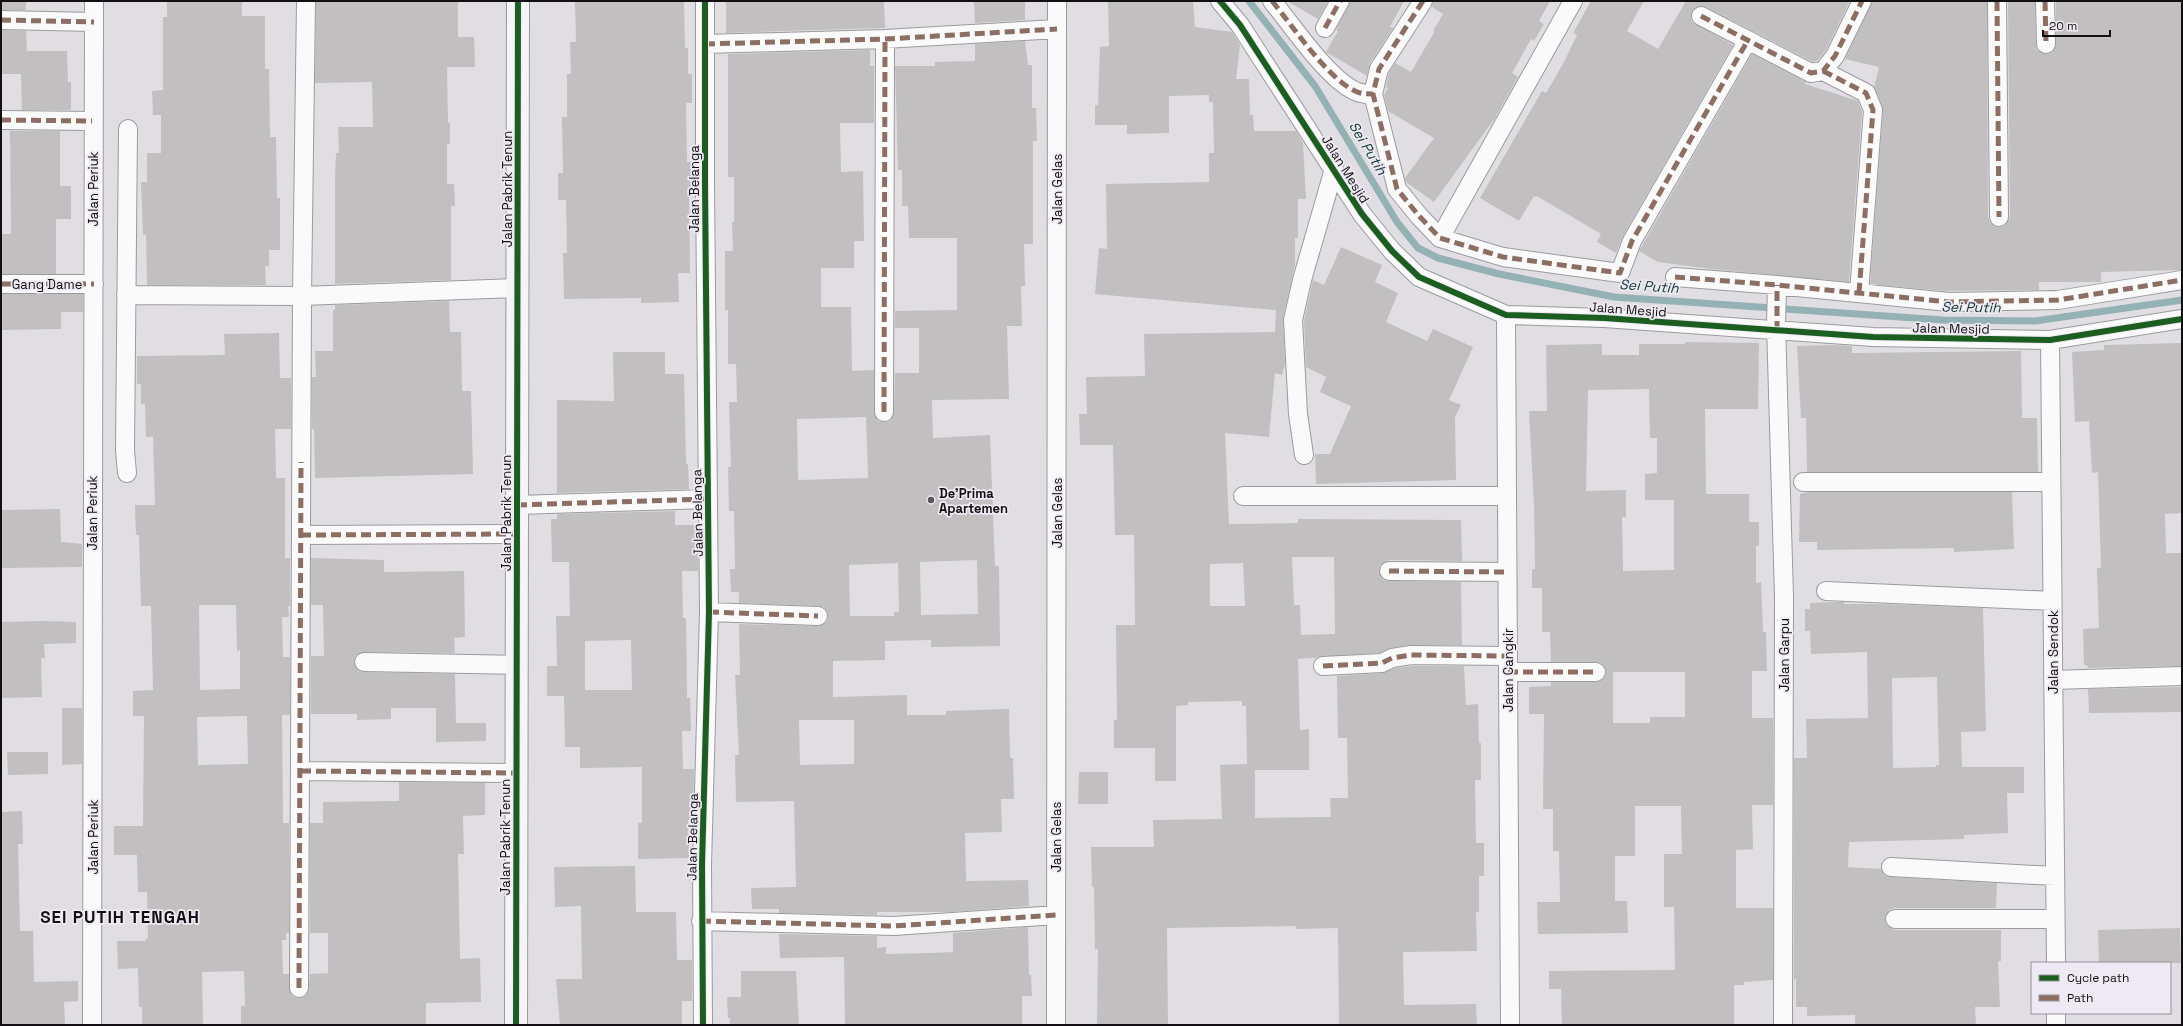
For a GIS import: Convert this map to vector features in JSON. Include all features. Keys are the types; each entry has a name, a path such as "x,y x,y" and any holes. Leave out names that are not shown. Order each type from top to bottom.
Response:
{"street":[{"name":"Jalan Periuk","path":"92,1025 92,500 94,284 92,122 94,1"},
{"path":"299,988 302,296 306,1"},
{"name":"Jalan Pabrik Tenun","path":"516,1025 518,1"},
{"name":"Jalan Belanga","path":"702,1025 701,922 709,612 705,44 706,1"},
{"name":"Jalan Gelas","path":"1056,1025 1057,1"},
{"name":"Jalan Mesjid","path":"1220,1 1240,25 1362,214 1392,251 1419,277 1506,315 1604,318 1777,328 1873,337 2050,340 2182,319"},
{"path":"1272,1 1328,70 1353,90 1362,94 1373,94"},
{"path":"1325,28 1340,1"},
{"path":"1422,1 1379,70 1373,94 1397,189 1419,216 1440,238 1503,257 1620,273 1632,241 1748,40"},
{"path":"1440,238 1573,1"},
{"path":"1823,71 1835,56 1862,1"},
{"path":"1997,1 1999,217"},
{"path":"2045,1 2046,44"},
{"path":"1700,16 1811,73 1823,71 1866,94 1873,110 1859,293"},
{"path":"1,20 94,22"},
{"path":"705,44 885,39 1057,29"},
{"path":"884,412 885,39"},
{"path":"1,120 92,122"},
{"path":"127,473 125,450 128,129"},
{"path":"1304,455 1298,414 1293,320 1302,280 1334,169"},
{"path":"1675,277 1949,302 2058,300 2182,280"},
{"name":"Gang Dame","path":"1,284 94,284"},
{"name":"Jalan Garpu","path":"1777,286 1784,596 1783,1025"},
{"path":"126,295 302,296 517,288"},
{"name":"Jalan Cangkir","path":"1506,315 1510,1025"},
{"name":"Jalan Sendok","path":"2050,340 2056,962"},
{"path":"1803,482 2051,482"},
{"path":"1243,496 1507,496"},
{"path":"517,505 708,499"},
{"path":"301,535 517,534"},
{"path":"1389,571 1507,572"},
{"path":"1826,591 2052,601"},
{"path":"709,612 818,616"},
{"path":"1323,666 1382,663 1392,658 1411,655 1596,672"},
{"path":"364,662 517,665"},
{"path":"2053,680 2182,676"},
{"path":"301,771 516,773"},
{"path":"1891,867 2054,876"},
{"path":"701,922 894,926 1056,915"},
{"path":"1895,919 2055,919"},
{"path":"2056,1014 2056,1025"}],"building":[{"path":"1,1 26,1 26,10 1,10"},
{"path":"167,1 242,1 242,16 265,16 265,69 269,69 270,137 276,137 277,198 280,198 280,250 269,250 269,266 265,266 266,285 147,285 146,235 143,235 141,182 147,182 147,153 161,153 161,115 153,115 152,91 163,90 163,17 167,17"},
{"path":"316,1 458,1 458,37 474,37 475,67 447,67 450,144 447,144 447,184 454,184 455,206 451,206 451,280 335,284 335,179 336,153 339,153 338,127 373,127 372,82 315,83"},
{"path":"684,1 685,48 688,48 688,74 692,74 692,103 686,103 687,162 694,162 695,195 689,195 690,273 678,273 679,302 641,303 641,298 564,299 563,253 567,253 566,200 558,200 558,173 563,173 562,117 567,117 567,74 571,74 570,42 576,42 575,2"},
{"path":"726,1 884,1 885,28 726,33"},
{"path":"974,1 1025,1 1025,20 975,23"},
{"path":"1108,1 1193,1 1195,27 1232,32 1240,45 1236,79 1249,79 1250,115 1253,115 1254,131 1296,131 1303,143 1306,199 1298,199 1298,238 1295,238 1295,265 1283,318 1285,364 1282,375 1275,373 1269,437 1225,433 1229,524 1298,523 1298,519 1461,520 1462,561 1389,560 1380,565 1379,571 1383,580 1389,581 1461,582 1462,645 1409,645 1390,648 1379,653 1298,659 1300,730 1309,729 1309,770 1255,770 1255,818 1331,817 1330,798 1348,798 1347,738 1338,738 1337,676 1383,673 1395,668 1412,666 1464,666 1466,705 1478,704 1479,743 1481,743 1481,780 1475,780 1476,843 1484,843 1484,876 1479,876 1479,912 1476,912 1477,951 1403,952 1404,1005 1476,1004 1477,1025 1339,1025 1338,928 1296,929 1296,926 1167,928 1168,1025 1097,1025 1098,949 1095,949 1094,887 1092,887 1091,847 1154,847 1153,820 1222,819 1220,765 1247,764 1246,706 1242,706 1242,701 1188,702 1188,705 1176,706 1176,781 1155,781 1155,748 1114,748 1114,720 1117,720 1116,625 1135,625 1134,535 1115,535 1113,445 1080,445 1079,414 1087,414 1086,377 1145,376 1144,334 1275,332 1276,310 1095,294 1099,248 1107,249 1106,184 1209,182 1209,153 1214,153 1213,102 1209,102 1209,95 1169,96 1169,133 1127,134 1127,125 1095,125 1095,105 1098,105 1100,47 1109,46","holes":["1292,557 1334,557 1335,634 1301,635 1300,605 1294,605","1243,563 1245,606 1210,606 1210,564"]},
{"path":"1287,1 1328,1 1318,19"},
{"path":"1350,1 1404,1 1390,27 1393,28 1370,63 1367,76 1326,52 1338,31 1336,30"},
{"path":"1433,1 1550,1 1539,21 1544,24 1534,41 1531,39 1512,73 1518,77 1495,118 1434,202 1406,182 1405,178 1434,138 1388,111 1384,95 1388,88 1386,87 1389,73 1395,63 1411,72 1435,31 1433,31 1443,14 1432,7"},
{"path":"1591,1 1644,1 1627,31 1658,49 1686,1 1850,1 1826,50 1817,61 1813,62 1706,7 1695,7 1691,16 1692,22 1733,45 1623,236 1616,253 1597,242 1601,234 1537,196 1534,196 1519,221 1480,198 1542,91 1546,93 1564,62 1577,35 1573,33"},
{"path":"1872,1 1987,1 1988,217 1990,223 1999,227 2005,226 2010,217 2008,1 2035,1 2037,50 2046,54 2052,53 2056,44 2056,1 2182,1 2182,270 2101,272 2101,282 2039,282 2039,290 1945,291 1870,284 1883,111 1874,87 1879,67 1845,59"},
{"path":"1,30 26,31 27,51 67,51 68,82 71,82 71,110 22,110 21,74 1,74"},
{"path":"1025,41 1028,65 1032,65 1032,108 1036,108 1037,141 1033,141 1033,244 1024,244 1025,286 1021,286 1022,326 1007,326 1009,399 932,400 933,438 990,435 995,566 999,566 1000,646 931,647 931,640 885,641 885,660 833,661 833,697 907,695 907,715 946,715 946,711 1009,709 1010,758 1013,758 1014,799 1001,799 1002,832 965,833 966,881 1028,880 1029,906 952,912 877,912 877,915 779,913 779,909 752,909 751,888 796,887 794,801 736,802 735,755 739,755 735,675 740,675 739,624 818,626 827,622 828,616 824,607 818,606 739,603 739,592 731,592 730,569 735,569 734,511 729,511 728,467 731,467 729,402 737,402 736,364 728,364 728,310 725,310 725,251 733,251 732,222 734,222 734,177 728,177 728,54 870,50 870,66 874,66 874,123 840,123 841,172 863,171 864,241 854,241 854,268 821,268 821,307 851,307 852,371 874,370 874,412 878,421 884,422 890,421 894,412 895,373 919,373 919,328 895,328 895,311 957,310 957,238 909,238 908,206 902,206 902,170 898,170 895,66 935,66 935,62 975,61 975,44","holes":["866,417 868,478 798,480 797,419","977,560 978,614 921,615 920,562","898,563 899,612 894,612 894,616 850,616 849,565","799,720 854,720 854,764 800,765"]},
{"path":"1752,54 1806,82 1805,84 1858,101 1862,112 1849,282 1711,269 1658,262 1639,251"},
{"path":"10,131 60,131 60,186 71,186 71,219 56,219 56,274 1,274 1,234 11,234"},
{"path":"1341,247 1382,265 1375,282 1398,293 1386,322 1427,341 1433,329 1473,347 1449,400 1461,405 1455,417 1456,480 1316,484 1315,454 1330,454 1351,406 1320,392 1326,377 1306,367 1304,321 1313,280 1324,285"},
{"path":"1,294 83,294 83,312 61,312 61,329 1,330"},
{"path":"449,301 450,332 461,332 462,391 471,391 473,474 315,478 314,429 312,429 312,377 316,377 315,351 333,351 333,310 335,310 335,305"},
{"path":"279,333 280,378 291,378 291,429 275,429 276,478 285,478 285,558 290,558 289,617 282,617 283,657 290,657 290,715 282,715 283,823 289,823 289,933 286,933 286,940 282,940 283,974 289,974 290,993 293,997 299,998 308,993 310,974 328,973 328,933 310,933 310,823 323,823 323,802 399,801 399,782 485,783 485,815 463,816 464,854 458,854 460,959 480,958 481,1002 426,1003 426,1025 241,1025 241,1006 245,1006 244,971 202,972 203,1025 142,1025 142,1007 139,1007 138,968 118,969 117,941 146,941 146,938 148,938 147,892 138,892 137,855 114,855 114,826 143,826 144,716 133,716 133,691 153,690 151,606 141,606 139,535 136,535 135,505 155,505 153,437 146,437 145,404 141,404 141,384 137,384 137,356 225,355 224,334","holes":["199,605 236,605 237,651 240,650 240,689 200,690","247,716 248,764 198,765 197,717"]},
{"path":"1685,342 1759,343 1758,409 1705,409 1706,494 1749,494 1749,522 1759,522 1759,546 1756,546 1756,583 1761,582 1763,632 1766,632 1767,671 1752,671 1752,718 1773,718 1773,805 1752,805 1753,849 1736,850 1736,908 1773,908 1773,980 1744,982 1744,985 1734,985 1734,1025 1562,1025 1561,989 1549,989 1549,971 1675,970 1674,907 1664,907 1664,854 1682,854 1681,806 1635,806 1635,856 1615,856 1615,901 1627,901 1628,933 1538,934 1537,902 1560,902 1559,851 1553,851 1553,809 1543,809 1544,714 1529,714 1529,687 1551,686 1551,682 1596,682 1605,678 1606,672 1602,663 1551,662 1550,632 1542,632 1542,588 1532,588 1532,569 1535,569 1534,506 1529,411 1547,411 1546,345 1602,344 1602,355 1639,355 1639,344 1685,344","holes":["1649,389 1650,438 1657,438 1657,473 1645,474 1645,500 1674,500 1674,570 1623,571 1622,517 1626,517 1626,490 1586,491 1588,390","1613,672 1685,672 1685,717 1650,717 1650,723 1613,723"]},
{"path":"2182,343 2182,513 2165,514 2166,553 2182,553 2182,666 2088,668 2087,665 2084,665 2083,629 2099,628 2097,568 2101,568 2098,472 2092,473 2089,421 2075,422 2072,352 2104,350 2104,345"},
{"path":"1797,346 1852,346 1852,353 2021,351 2022,418 2037,418 2038,472 1807,472 1806,418 1801,418"},
{"path":"613,352 665,352 665,374 684,374 686,464 688,464 689,489 557,493 557,400 614,401"},
{"path":"1808,492 2012,492 2014,549 1954,552 1954,548 1817,550 1817,542 1799,542 1800,494"},
{"path":"60,509 61,542 82,544 82,567 1,568 1,510"},
{"path":"675,511 675,525 697,525 698,571 682,571 683,618 686,618 687,698 690,698 691,731 682,731 683,769 694,769 693,820 688,820 689,858 638,859 638,823 642,823 642,767 580,768 580,747 565,747 564,696 547,696 547,666 557,666 556,616 570,616 569,562 552,562 551,519 557,519 557,514","holes":["631,640 632,690 585,690 585,641"]},
{"path":"311,558 384,560 384,572 464,571 465,637 454,638 455,653 364,652 355,656 354,662 358,671 364,672 455,674 456,723 486,723 486,741 436,742 436,708 391,708 391,719 357,720 357,714 311,714 311,656 324,656 323,605 311,605"},
{"path":"1844,602 1844,604 1983,608 1986,731 1961,732 1962,767 2024,767 2024,793 2007,793 2008,833 1964,835 1964,839 1849,842 1848,867 1881,869 1885,876 1890,877 1997,883 1996,908 1895,908 1889,910 1885,919 1886,925 1895,930 2001,930 2001,961 1998,961 2000,1007 1975,1007 1976,1025 1855,1025 1855,1015 1807,1016 1807,1007 1796,1007 1796,979 1794,979 1794,758 1807,758 1806,719 1868,718 1867,652 1811,654 1810,631 1805,631 1805,609 1810,609 1810,603","holes":["1937,677 1939,765 1936,765 1936,767 1893,768 1892,678"]},
{"path":"1,622 76,622 76,643 44,644 45,658 41,658 42,697 1,698"},
{"path":"2182,687 2182,712 2089,713 2088,689"},
{"path":"62,708 82,708 82,764 62,765"},
{"path":"7,752 48,752 48,774 8,775"},
{"path":"1079,772 1108,772 1108,804 1078,804"},
{"path":"22,811 23,844 18,844 20,931 33,931 34,982 78,981 78,1001 64,1002 65,1025 1,1025 1,812"},
{"path":"635,866 636,912 676,912 677,960 692,960 692,1001 682,1001 682,1025 560,1025 556,979 582,979 581,906 555,907 554,867"},
{"path":"1028,927 1029,975 1031,975 1032,996 1022,996 1022,1025 845,1025 844,957 780,958 779,934 877,936 877,948 886,947 886,954 930,953 953,952 953,933"},
{"path":"2180,928 2181,963 2099,962 2098,930"},
{"path":"741,971 796,971 799,1025 730,1025 730,1018 728,1018 727,997 741,997"}],"waterway":[{"name":"Sei Putih","path":"1249,1 1315,86 1397,222 1418,248 1438,258 1499,274 1614,297 1943,320 2035,321 2182,300"}],"marked path":[{"path":"1272,1 1310,50 1333,75 1359,93 1373,94"},
{"path":"1325,28 1340,1"},
{"path":"1423,1 1379,69 1373,94 1397,189 1419,216 1440,238 1503,257 1620,273 1632,241 1748,40"},
{"path":"1701,16 1811,73 1823,71 1835,56 1862,1"},
{"path":"1997,1 1999,217"},
{"path":"2045,1 2046,44"},
{"path":"1,20 94,22"},
{"path":"705,44 885,39 1057,29"},
{"path":"884,412 885,39"},
{"path":"1823,71 1866,93 1873,110 1859,293"},
{"path":"1,120 92,121"},
{"path":"1675,277 1777,285 1949,302 2058,300 2182,280"},
{"path":"1,284 94,284"},
{"path":"1777,285 1777,331"},
{"path":"299,988 301,462"},
{"path":"517,505 708,499"},
{"path":"301,535 517,534"},
{"path":"1389,571 1507,572"},
{"path":"709,612 818,616"},
{"path":"1323,666 1382,663 1392,658 1411,655 1508,656"},
{"path":"1508,672 1596,672"},
{"path":"301,771 516,773"},
{"path":"701,921 894,926 1056,915"}],"cycle path":[{"path":"516,1025 518,1"},
{"path":"703,1025 702,865 709,612 705,1"},
{"path":"1220,1 1240,25 1362,214 1392,251 1419,277 1506,315 1604,318 1873,337 2050,340 2182,319"}],"place":[{"name":"De'Prima Apartemen","path":"931,500"}],"district":[{"name":"SEI PUTIH TENGAH","path":"120,917"}]}
